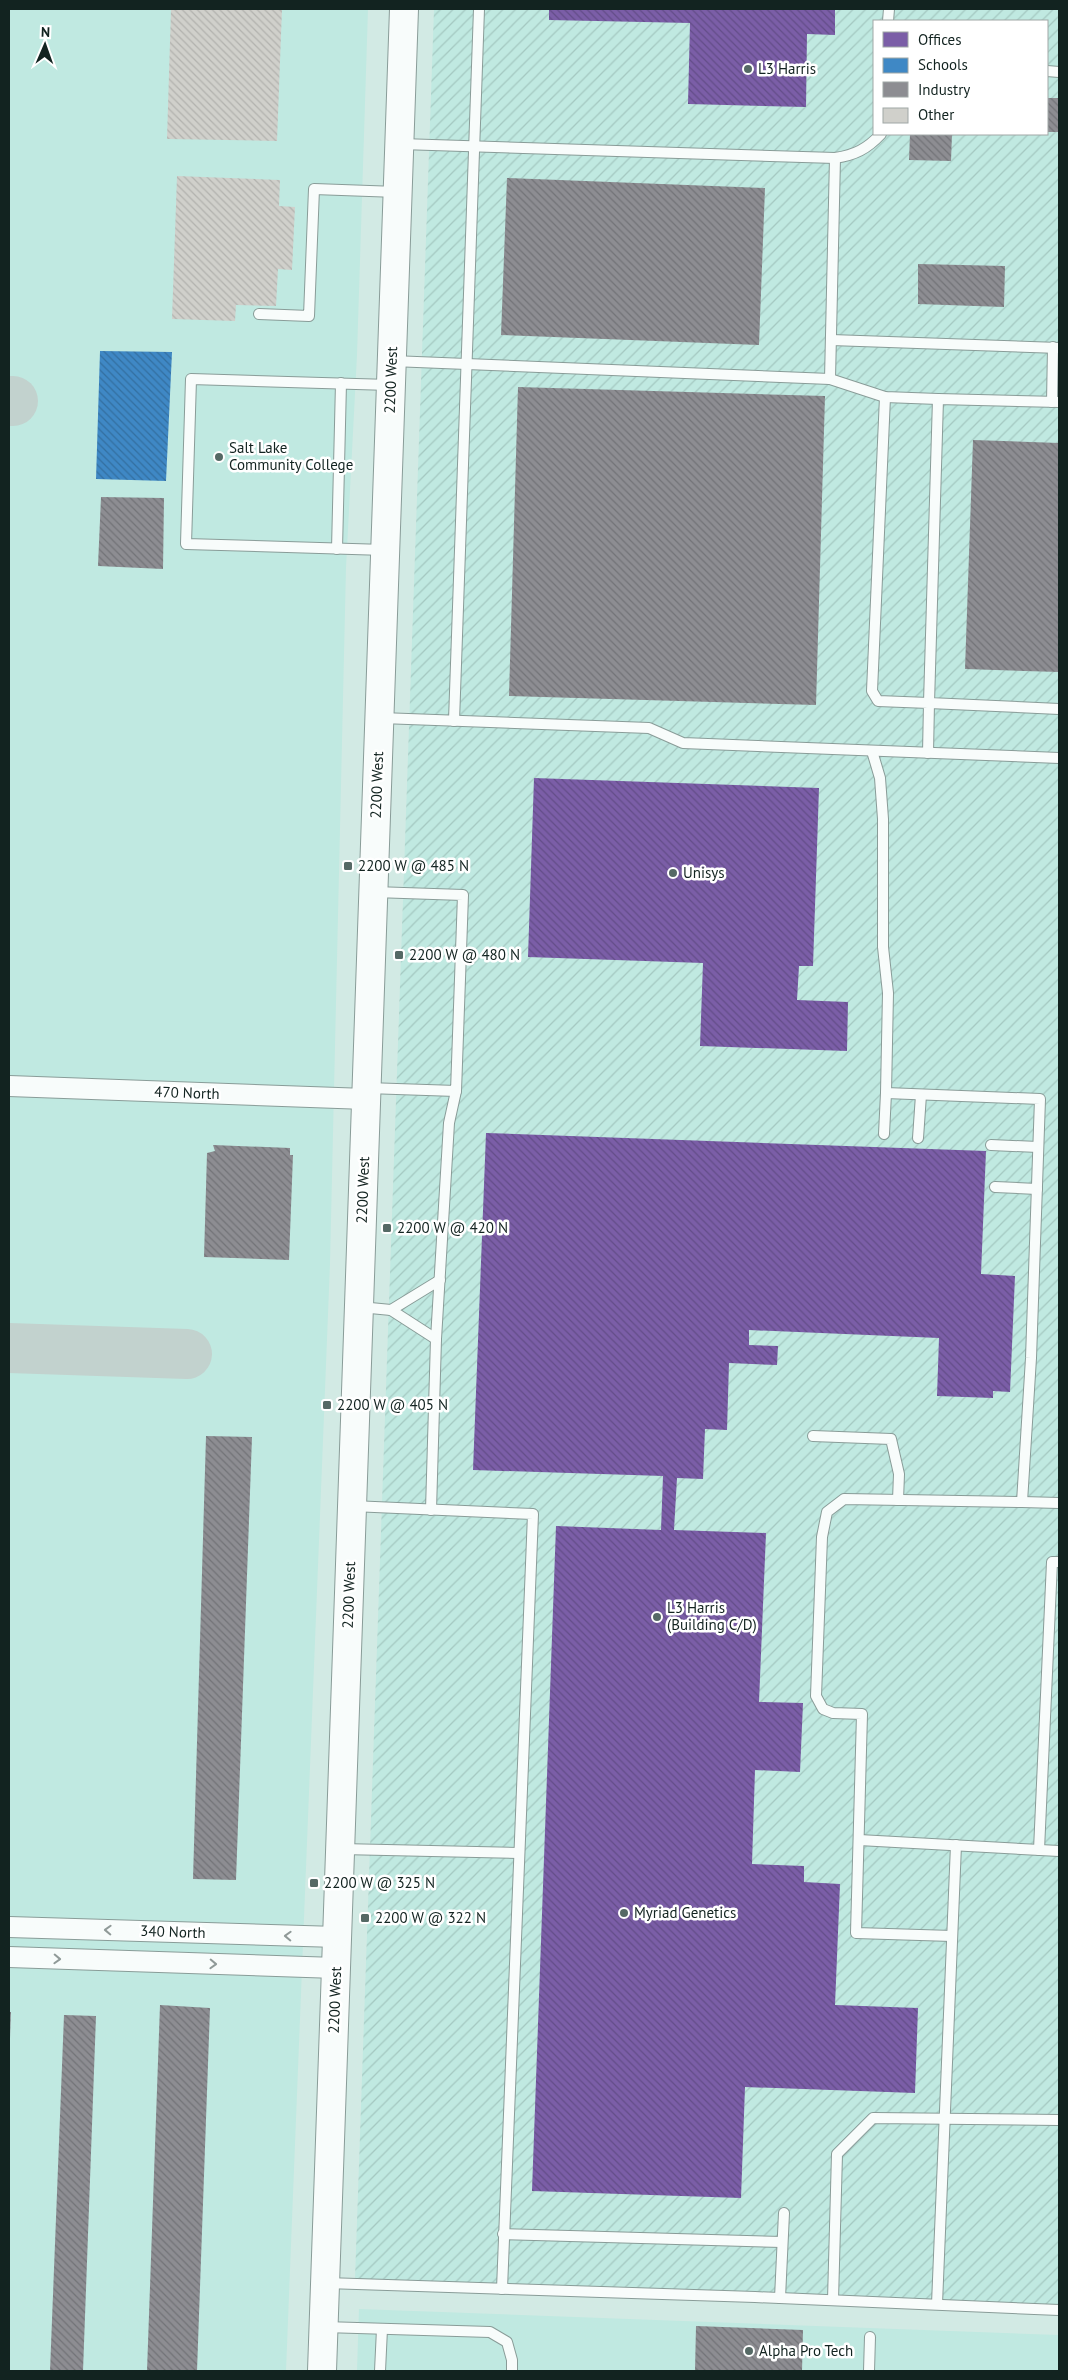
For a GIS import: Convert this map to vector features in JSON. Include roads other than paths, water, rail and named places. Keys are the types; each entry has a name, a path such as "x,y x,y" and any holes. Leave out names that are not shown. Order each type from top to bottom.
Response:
{"street":[{"name":"2200 West","path":"322,2371 404,9"},
{"name":"470 North","path":"9,1086 366,1094"},
{"name":"340 North","path":"9,1927 337,1937"},
{"name":"340 North","path":"9,1957 336,1968"}],"lane":[{"path":"454,721 479,9"},
{"path":"400,144 835,158 853,155 868,148 880,135"},
{"path":"830,379 835,158"},
{"path":"259,314 309,316 314,189 398,192"},
{"path":"385,550 186,544 191,379 341,383 392,373 466,364 830,379 885,397 1055,402 1056,348 831,340"},
{"path":"337,549 341,383"},
{"path":"885,397 872,691 878,701 1059,708"},
{"path":"928,753 938,399"},
{"path":"379,718 648,728 683,743 1059,758"},
{"path":"872,751 880,778 883,819 883,947 888,993 884,1134"},
{"path":"373,892 462,895 456,1091 449,1123 436,1338 431,1510"},
{"path":"366,1094 456,1091"},
{"path":"886,1093 1040,1099 1031,1358 1022,1502"},
{"path":"918,1138 920,1095"},
{"path":"991,1145 1038,1147"},
{"path":"995,1187 1037,1189"},
{"path":"391,1310 440,1280"},
{"path":"359,1307 391,1310 436,1338"},
{"path":"813,1436 891,1438 899,1474 898,1500"},
{"path":"952,1936 856,1933 862,1714 833,1713 823,1709 816,1696 822,1537 827,1512 844,1499 1059,1503"},
{"path":"352,1506 533,1514 502,2289"},
{"path":"1039,1850 1052,1562 1059,1562"},
{"path":"859,1840 1059,1851"},
{"path":"937,2304 956,1845"},
{"path":"340,1849 519,1853"},
{"path":"833,2300 837,2154 873,2118 1059,2120"},
{"path":"780,2298 784,2214"},
{"path":"503,2234 782,2242"},
{"path":"325,2283 780,2298 1059,2310"},
{"path":"324,2327 490,2332 507,2342 512,2360 512,2371"},
{"path":"380,2371 382,2329"},
{"path":"868,2371 870,2337"}],"place":[{"name":"L3 Harris","path":"748,69"},
{"name":"Salt Lake Community College","path":"219,457"},
{"name":"2200 W @ 485 N","path":"348,866"},
{"name":"Unisys","path":"673,873"},
{"name":"2200 W @ 480 N","path":"399,955"},
{"name":"2200 W @ 420 N","path":"387,1228"},
{"name":"2200 W @ 405 N","path":"327,1405"},
{"name":"L3 Harris (Building C/D)","path":"657,1617"},
{"name":"2200 W @ 325 N","path":"314,1883"},
{"name":"Myriad Genetics","path":"624,1913"},
{"name":"2200 W @ 322 N","path":"365,1918"},
{"name":"Alpha Pro Tech","path":"749,2351"}]}
